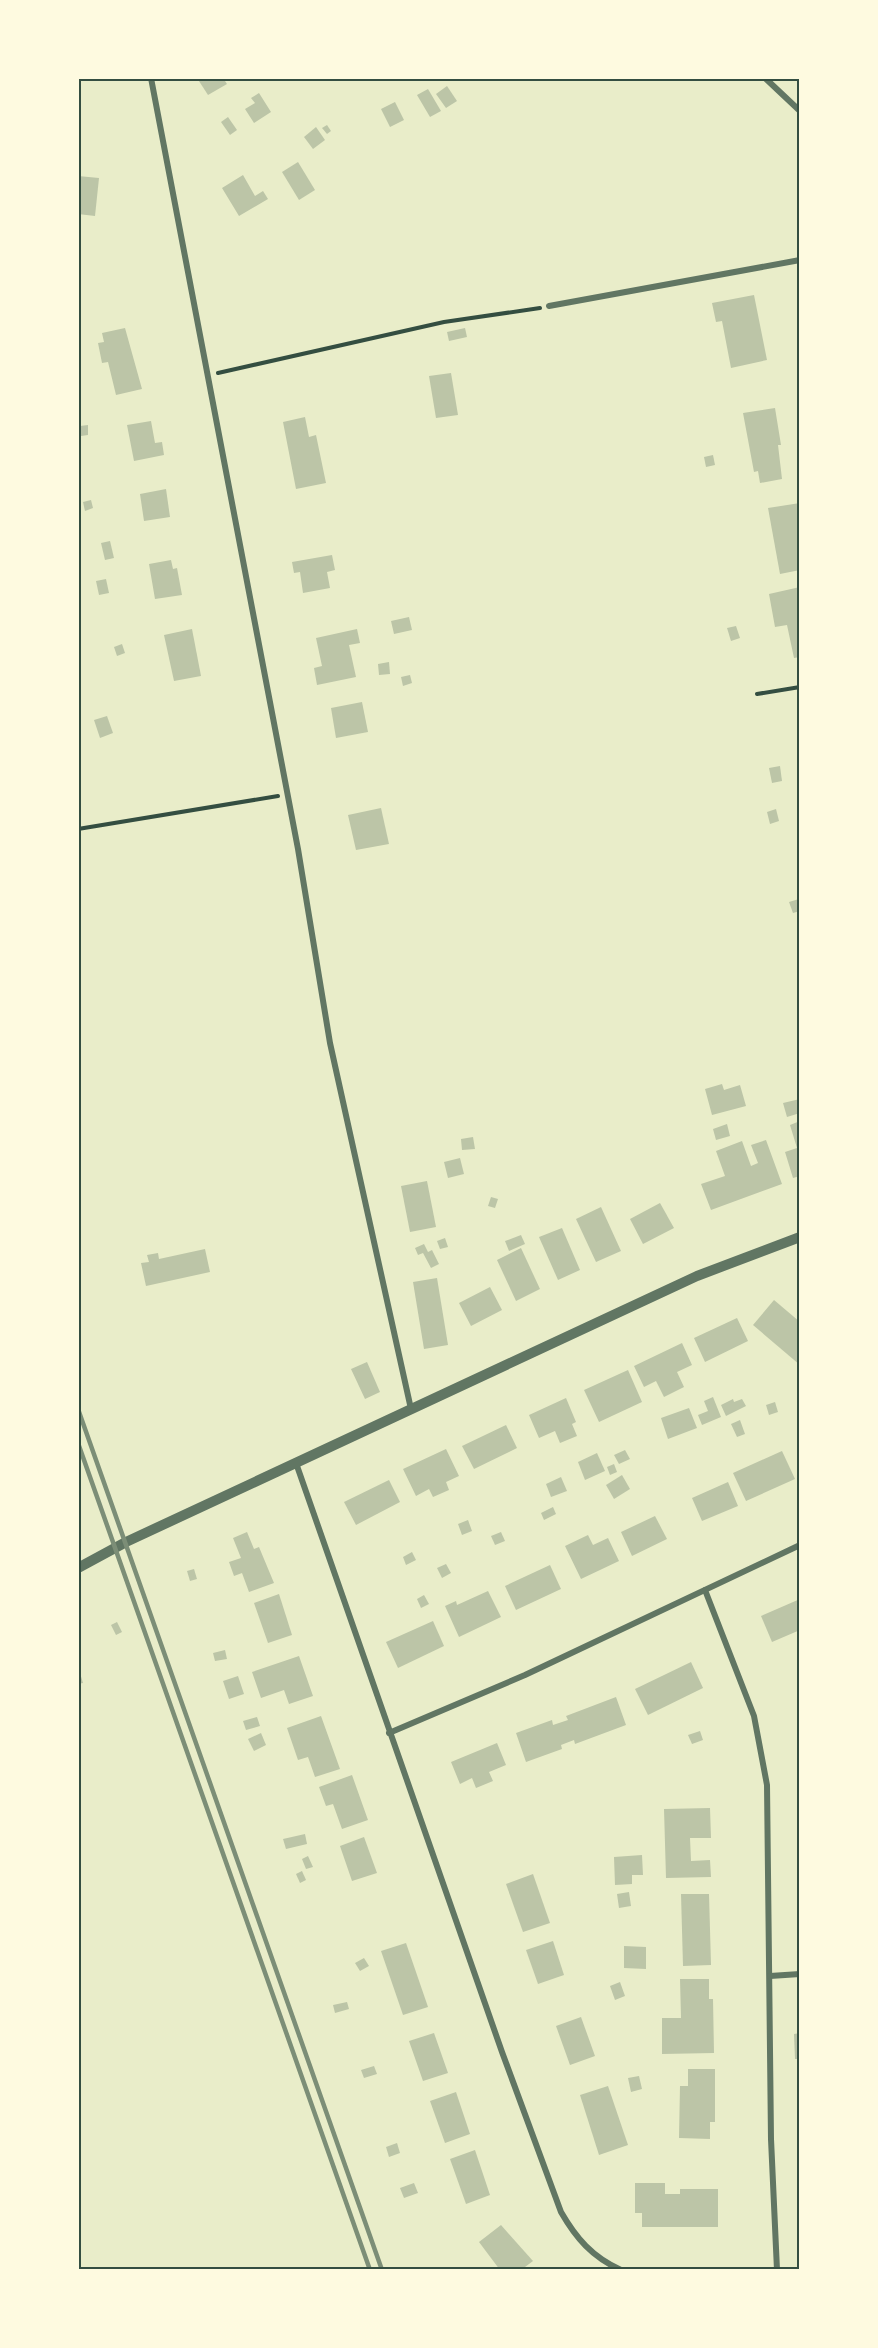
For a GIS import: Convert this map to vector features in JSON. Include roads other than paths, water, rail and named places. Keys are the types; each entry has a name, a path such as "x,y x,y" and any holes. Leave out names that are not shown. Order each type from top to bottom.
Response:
{"street":[{"path":"152,78 288,794 330,1042 411,1408"},
{"path":"765,78 800,111"},
{"path":"549,306 800,260"},
{"path":"78,1568 126,1542 697,1276 800,1237"},
{"path":"296,1463 389,1733 561,2212 574,2235 589,2251 621,2270"},
{"path":"389,1733 525,1675 800,1545"},
{"path":"705,1590 751,1706 761,1746 767,1785 771,2139 777,2270"},
{"path":"770,1976 800,1974"}],"railway":[{"path":"78,1409 382,2270"},
{"path":"78,1443 370,2270"}]}
